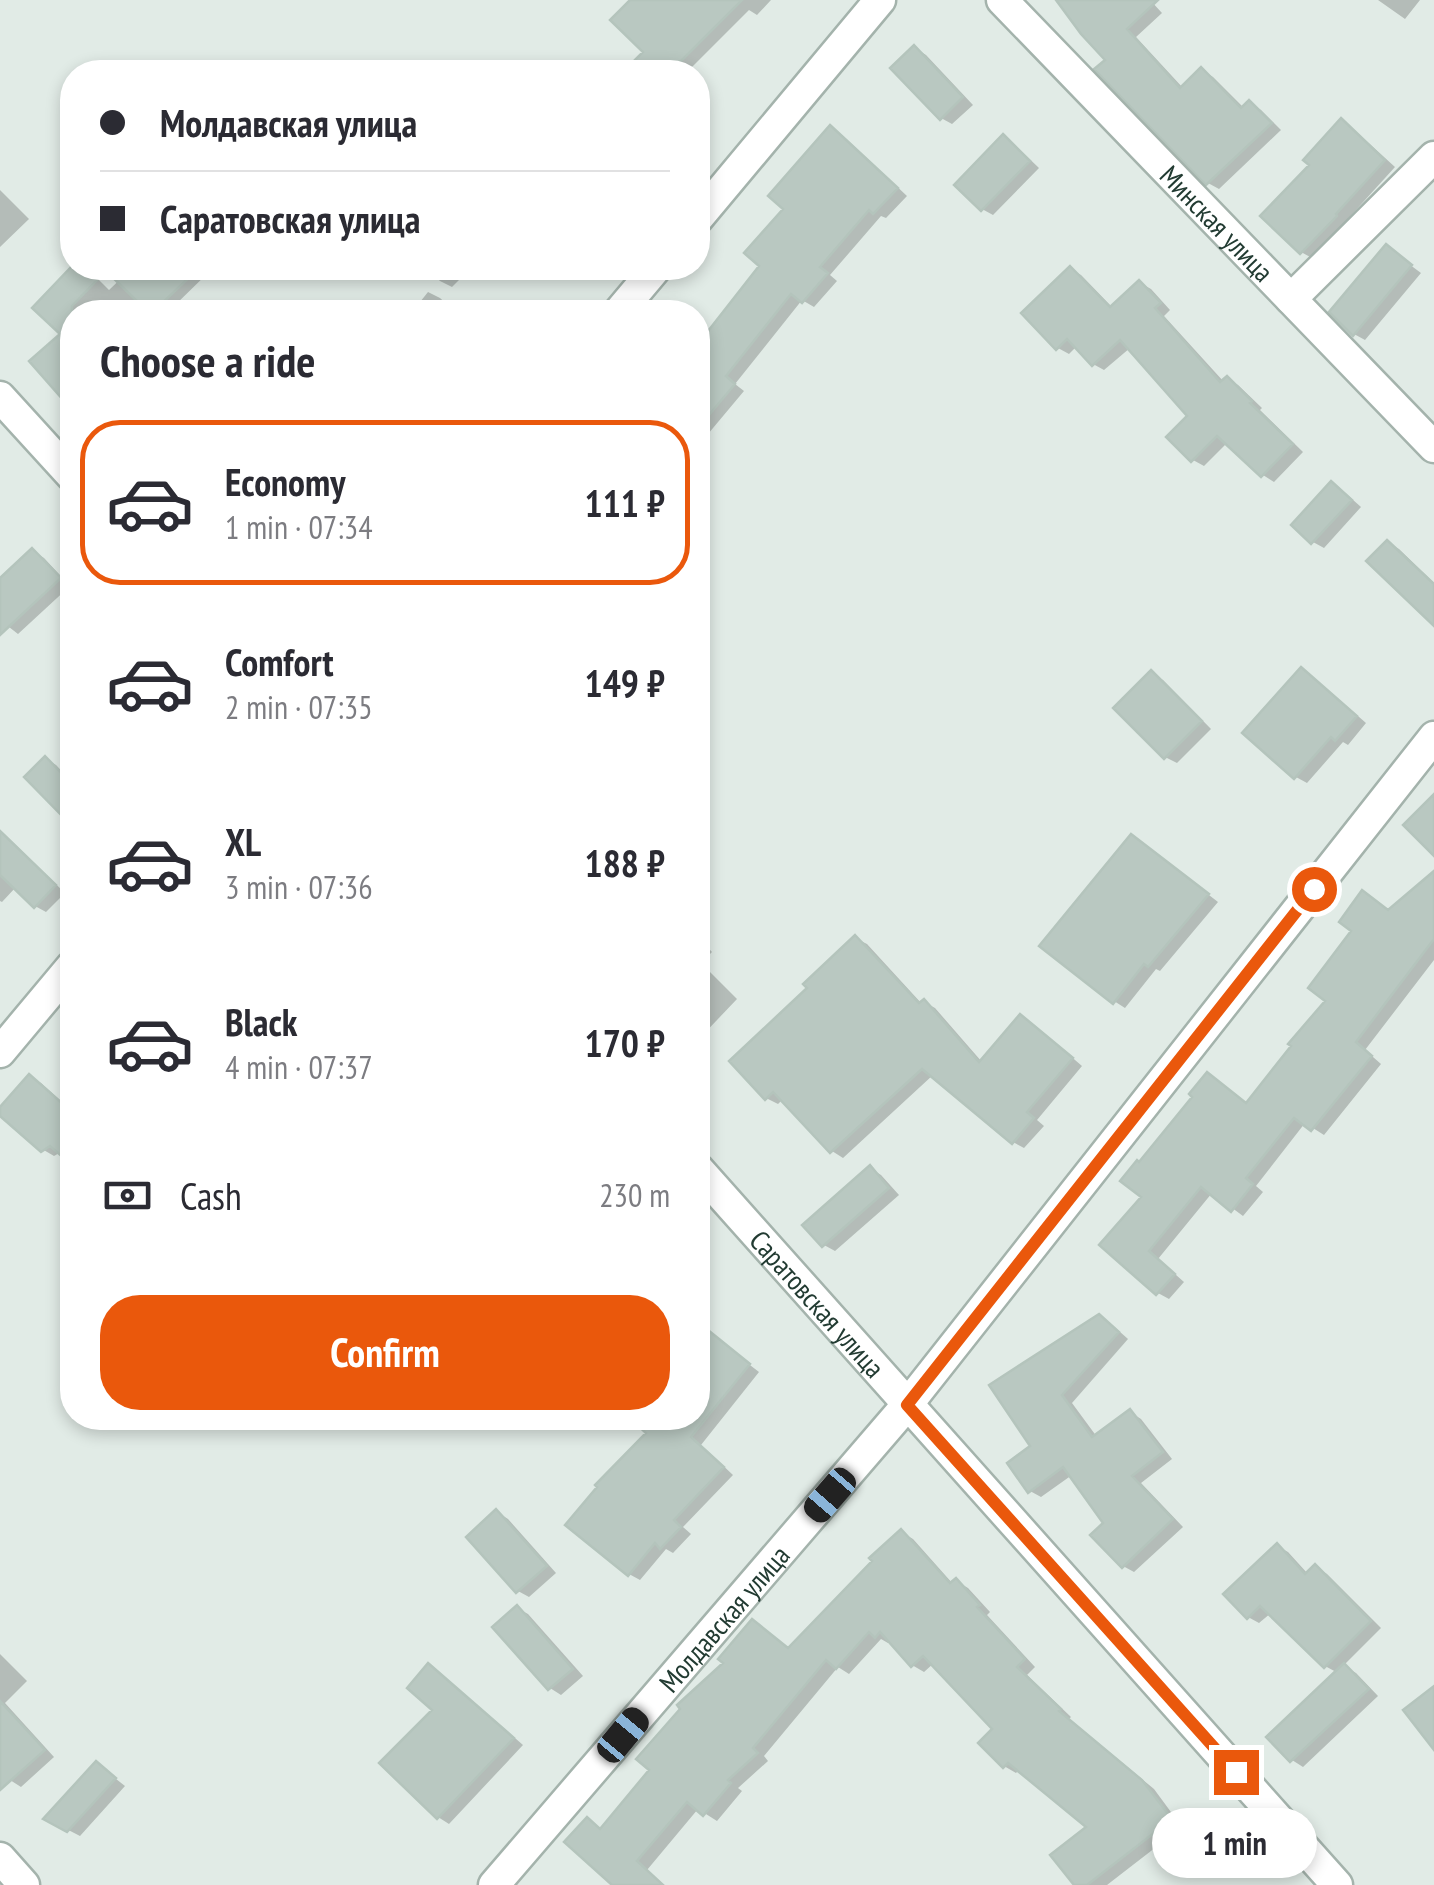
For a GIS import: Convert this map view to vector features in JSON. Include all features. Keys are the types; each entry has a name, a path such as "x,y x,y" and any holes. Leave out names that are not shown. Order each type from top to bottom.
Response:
{"street":[{"path":"710,204 880,0"},
{"name":"Минская улица","path":"1002,0 1434,447"},
{"path":"1291,299 1434,157"},
{"path":"629,300 646,280"},
{"path":"0,397 60,463"},
{"name":"Молдавская улица","path":"494,1885 907,1405 1434,737"},
{"path":"0,1052 60,980"},
{"name":"Саратовская улица","path":"710,1183 1336,1885"},
{"path":"0,1858 24,1885"}],"building":[{"path":"630,0 742,0 682,60 635,60 643,52 610,20"},
{"path":"1056,0 1158,0 1127,29 1180,88 1201,67 1241,108 1249,100 1272,123 1206,185 1094,69 1105,60"},
{"path":"914,45 963,97 940,120 890,68"},
{"path":"1341,118 1385,160 1300,254 1260,216 1309,165 1303,160"},
{"path":"830,125 898,188 873,214 869,210 820,267 828,273 802,303 791,294 726,376 735,384 710,414 710,329 759,266 744,253 783,209 768,196"},
{"path":"1003,134 1030,161 981,211 954,185"},
{"path":"1386,244 1412,265 1353,336 1329,312"},
{"path":"1070,266 1110,307 1139,280 1161,303 1155,308 1220,382 1227,376 1293,444 1261,477 1217,436 1191,462 1166,437 1187,416 1120,340 1092,366 1067,339 1056,350 1021,313"},
{"path":"60,279 97,280 78,300 60,300 60,334 32,308"},
{"path":"115,280 186,280 166,300 136,300"},
{"path":"60,334 60,396 29,361"},
{"path":"1331,481 1352,500 1311,544 1291,525"},
{"path":"1387,540 1434,584 1434,626 1366,561"},
{"path":"32,548 60,577 0,635 0,578"},
{"path":"1301,667 1357,716 1335,741 1331,737 1294,779 1242,733"},
{"path":"1151,670 1202,721 1164,759 1113,708"},
{"path":"45,756 60,772 60,814 24,777"},
{"path":"1434,794 1434,856 1403,825"},
{"path":"0,831 56,885 34,908 0,875"},
{"path":"1131,834 1209,894 1113,1004 1039,946"},
{"path":"1434,871 1434,939 1356,1042 1372,1056 1311,1131 1294,1118 1246,1178 1253,1184 1231,1212 1201,1187 1149,1251 1175,1274 1156,1295 1099,1245 1141,1197 1120,1181 1192,1097 1189,1094 1207,1072 1246,1103 1325,1001 1308,988 1351,931 1339,922 1362,890 1388,910"},
{"path":"855,935 919,1003 924,999 979,1062 1020,1014 1073,1058 1027,1112 1034,1118 1012,1144 922,1069 830,1153 773,1092 765,1100 729,1061 807,988 803,984"},
{"path":"29,1074 60,1101 60,1155 50,1146 41,1152 0,1116 0,1107"},
{"path":"870,1165 889,1188 822,1247 802,1225"},
{"path":"1099,1314 1119,1332 1062,1395 1092,1437 1130,1409 1163,1452 1132,1476 1173,1519 1122,1568 1090,1535 1103,1523 1063,1467 1028,1493 1007,1463 1030,1446 989,1385"},
{"path":"710,1332 750,1364 710,1413"},
{"path":"643,1430 697,1430 691,1437 724,1467 674,1520 681,1527 660,1549 655,1543 628,1576 565,1525 595,1485 646,1433"},
{"path":"496,1509 547,1566 516,1593 466,1537"},
{"path":"901,1529 950,1583 956,1578 980,1605 977,1607 1025,1659 1017,1667 1059,1711 1142,1780 1172,1819 1087,1885 1074,1885 1050,1855 1086,1827 1008,1763 1003,1768 978,1743 992,1729 923,1656 911,1667 880,1632 875,1638 869,1632 836,1669 826,1660 753,1748 758,1753 728,1780 731,1783 703,1816 687,1802 637,1861 663,1885 612,1885 564,1842 587,1817 600,1829 649,1770 636,1759 680,1709 677,1705 723,1663 718,1659 752,1619 788,1648 872,1561 869,1558"},
{"path":"1277,1543 1305,1574 1315,1564 1371,1621 1324,1668 1260,1606 1247,1619 1223,1594"},
{"path":"517,1605 573,1669 548,1690 492,1627"},
{"path":"428,1663 514,1738 437,1819 379,1763 432,1710 407,1688"},
{"path":"1344,1663 1369,1689 1290,1762 1266,1737"},
{"path":"1434,1686 1434,1750 1403,1710"},
{"path":"0,1701 45,1750 0,1790"},
{"path":"96,1761 116,1778 67,1832 43,1819"}],"route":[{"path":"1236,1772 907,1405 1314,889"}]}
